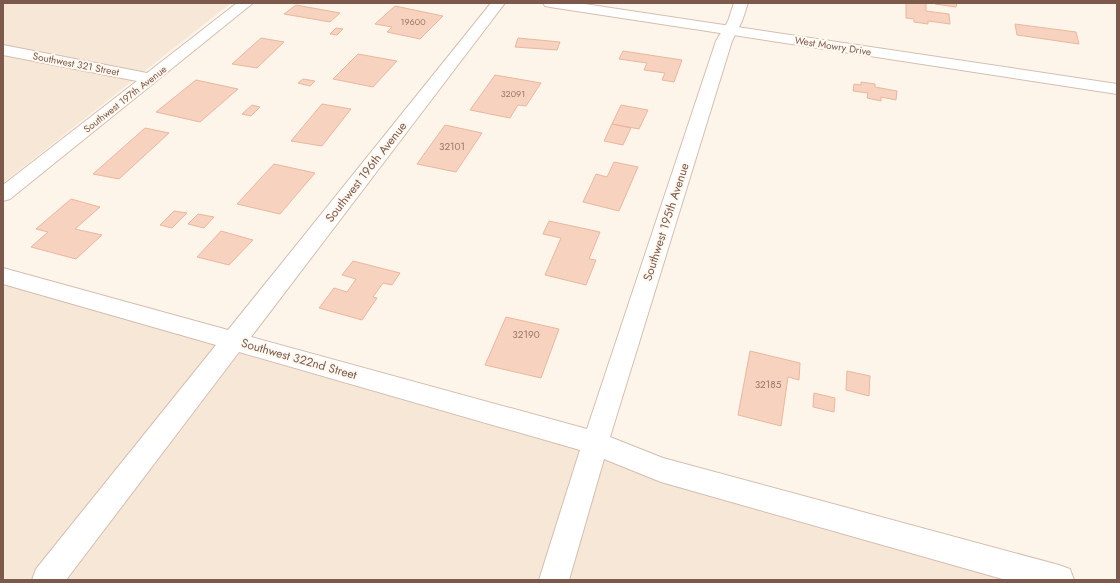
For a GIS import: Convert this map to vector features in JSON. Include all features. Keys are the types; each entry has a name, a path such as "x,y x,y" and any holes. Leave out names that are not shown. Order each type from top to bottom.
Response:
{"street":[{"name":"Southwest 197th Avenue","path":"3,195 246,3"},
{"name":"Southwest 196th Avenue","path":"47,580 498,3"},
{"name":"West Mowry Drive","path":"550,3 1117,90"},
{"name":"Southwest 195th Avenue","path":"554,580 595,443 724,41 735,21 741,3"},
{"name":"Southwest 321 Street","path":"3,50 150,79"},
{"name":"Southwest 322nd Street","path":"3,276 595,443 661,470 1059,580"}],"shaded area":[{"path":"3,3 231,3 3,183"},
{"path":"3,284 1065,580 3,580"}],"building":[{"path":"906,3 926,3 926,11 949,14 950,24 928,21 928,24 914,22 914,19 906,18"},
{"path":"935,3 957,3 956,7"},
{"path":"296,5 340,13 330,22 284,14"},
{"path":"395,6 443,16 420,39 387,32 392,27 375,24"},
{"path":"1015,24 1076,32 1079,44 1017,35"},
{"path":"336,28 343,29 337,35 330,34"},
{"path":"261,38 284,42 257,68 232,64"},
{"path":"518,38 560,42 557,50 515,47"},
{"path":"623,51 682,60 674,82 662,80 665,73 644,70 647,63 619,59"},
{"path":"358,54 397,61 373,87 333,79"},
{"path":"495,75 541,83 526,106 518,105 510,118 470,110"},
{"path":"303,79 315,81 310,86 298,83"},
{"path":"196,80 238,89 200,122 156,112"},
{"path":"861,82 875,84 875,87 897,91 896,100 881,97 881,101 867,98 868,93 853,91 854,84 861,85"},
{"path":"322,104 351,109 322,146 291,141"},
{"path":"252,105 260,107 251,116 242,114"},
{"path":"621,105 648,110 639,129 612,124"},
{"path":"612,124 631,128 623,145 604,141"},
{"path":"445,125 482,133 456,172 417,164"},
{"path":"145,128 169,133 119,179 93,174"},
{"path":"614,162 638,167 619,211 583,202 596,174 607,177"},
{"path":"274,164 315,173 280,214 237,204"},
{"path":"71,199 100,207 75,229 102,235 76,259 31,247 48,232 36,229"},
{"path":"174,211 187,213 172,228 160,225"},
{"path":"198,214 214,217 204,228 188,224"},
{"path":"549,221 600,232 589,259 596,260 586,285 545,275 561,238 543,234"},
{"path":"221,231 253,240 229,265 197,257"},
{"path":"353,261 400,273 392,285 383,283 373,297 377,298 362,320 319,308 334,288 347,292 356,279 342,275"},
{"path":"506,317 559,329 541,378 485,365"},
{"path":"750,351 800,363 799,380 788,377 781,426 738,415"},
{"path":"847,371 870,376 869,396 846,390"},
{"path":"814,393 835,398 834,412 813,407"}]}
